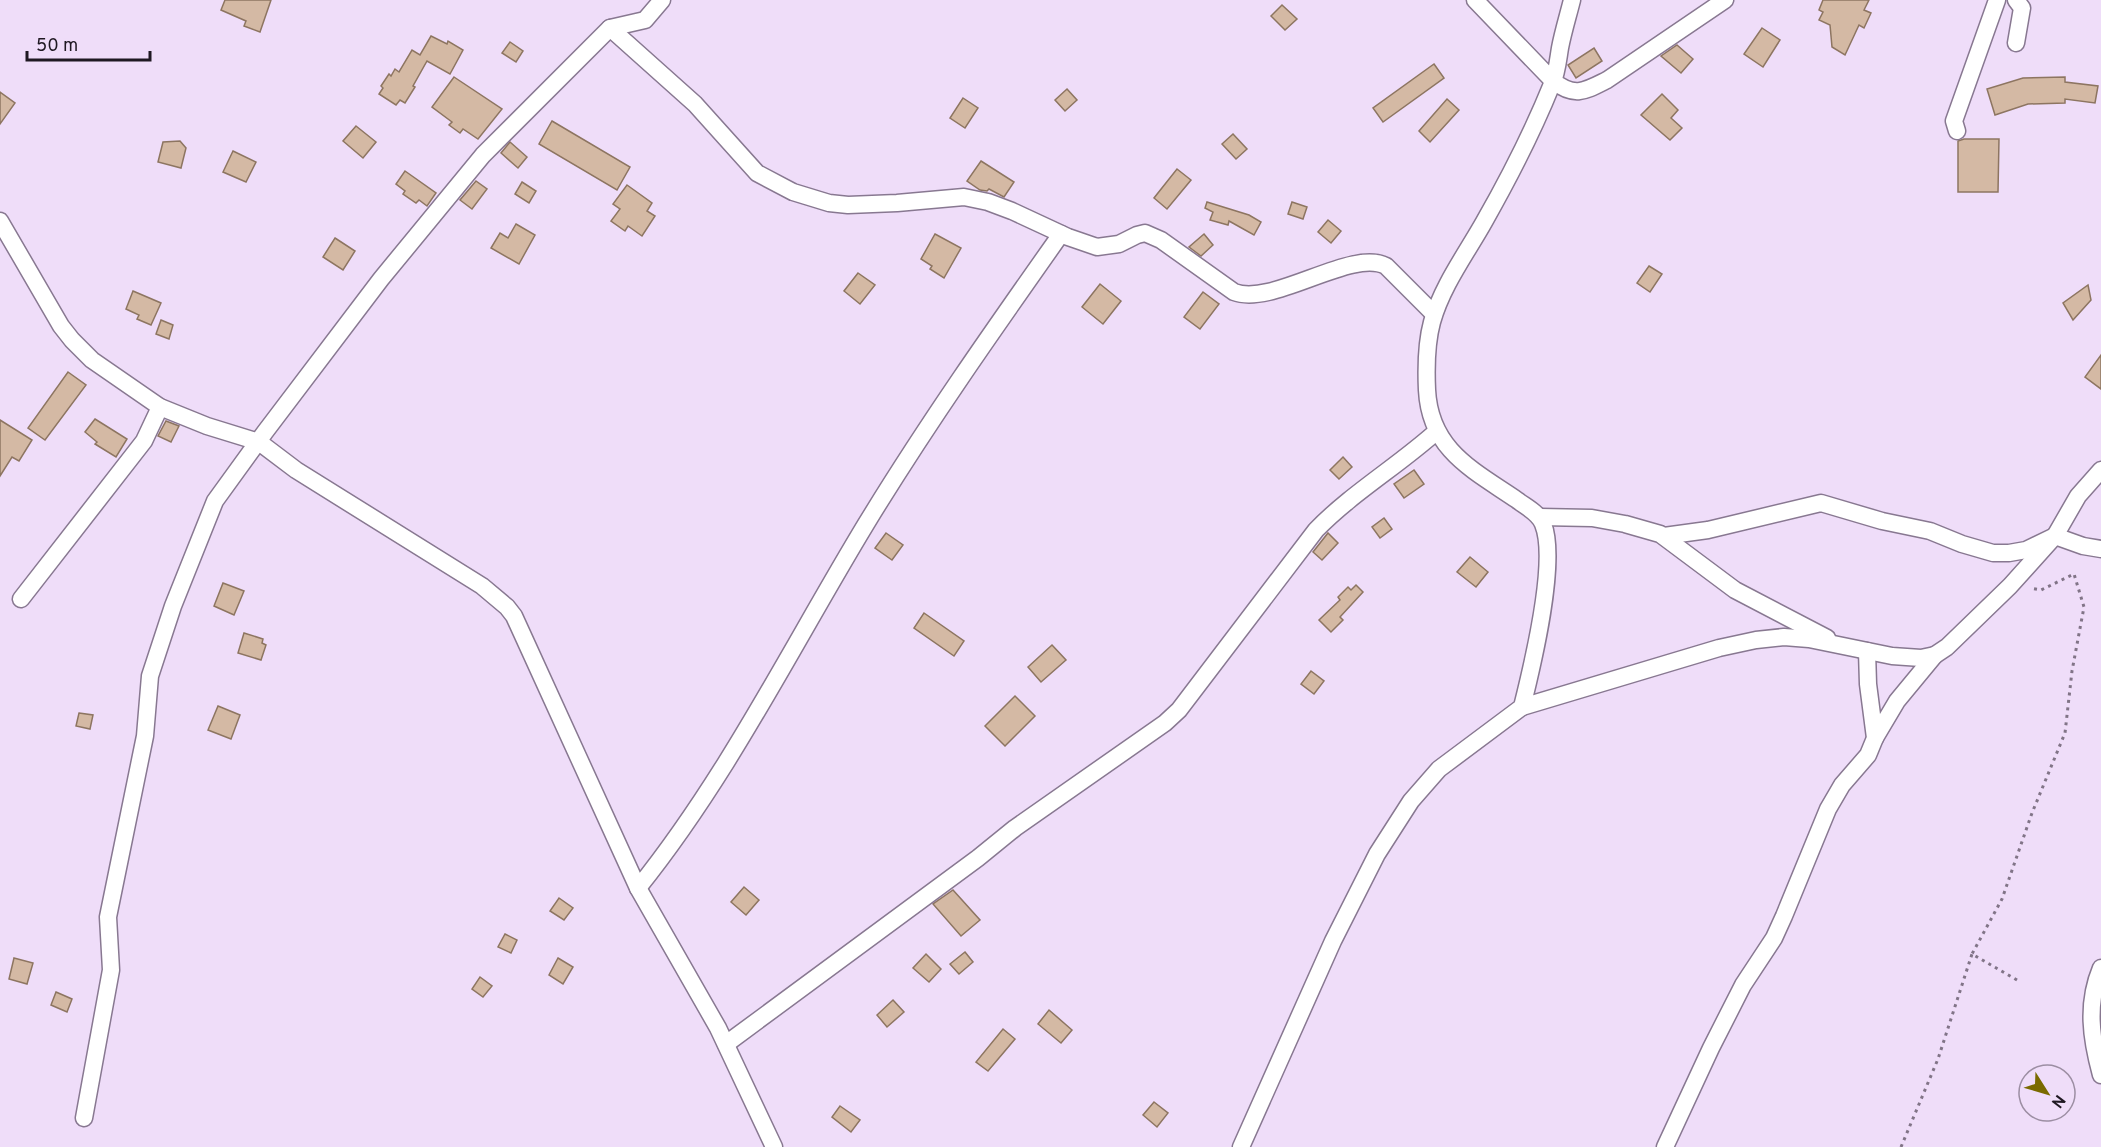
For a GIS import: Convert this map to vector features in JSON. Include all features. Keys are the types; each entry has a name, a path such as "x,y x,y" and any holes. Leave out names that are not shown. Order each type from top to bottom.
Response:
{"street":[{"path":"84,1118 111,970 108,917 144,736 150,676 170,614 215,501 381,279 483,155 610,28 645,20 662,0"},
{"path":"1475,0 1553,81 1564,90 1576,92 1588,90 1637,62 1725,0"},
{"path":"1522,707 1538,634 1548,567 1547,535 1540,517 1467,464 1449,448 1437,431 1430,412 1427,390 1428,343 1434,314 1443,292 1502,189 1553,81 1572,0"},
{"path":"1957,131 1954,121 1997,0"},
{"path":"2016,0 2022,8 2016,43"},
{"path":"610,28 695,104 757,173 783,188 810,198 848,205 964,198 988,202 1097,247 1119,244 1145,233 1152,235 1243,296 1261,294 1352,266 1379,262 1386,266 1434,314"},
{"path":"0,221 50,309 72,340 92,360 160,407 207,426 259,442 296,470 482,586 507,607 514,616 541,671 638,888 726,1044 774,1147"},
{"path":"638,888 702,800 736,746 918,440 1061,234"},
{"path":"21,599 144,441 160,407"},
{"path":"726,1044 978,858 1015,828 1165,723 1179,710 1316,530 1335,510 1392,469 1437,431"},
{"path":"1665,1147 1710,1048 1743,985 1779,927 1828,808 1842,785 1868,755 1875,738 1897,701 1935,655 1947,647 2010,586 2055,536 2078,496 2101,470"},
{"path":"1664,536 1708,530 1821,502 1882,521 1930,531 1993,553 2009,554 2026,550 2055,536 2083,546 2101,549"},
{"path":"1540,517 1592,518 1664,536 1735,590 1838,645"},
{"path":"1242,1147 1332,941 1387,837 1411,801 1439,769 1522,707 1719,648 1756,640 1785,637 1809,639 1908,658 1935,655"},
{"path":"1867,651 1868,684 1875,738"},
{"path":"2101,968 2090,1020 2101,1075"}],"path":[{"path":"1901,1147 1938,1059 1972,954 2002,899 2032,813 2065,733 2072,671 2084,607 2074,574 2041,590 2010,586"},
{"path":"1972,954 2017,980"}],"building":[{"path":"225,0 271,0 260,32 244,26 246,21 221,10"},
{"path":"1823,0 1869,0 1864,10 1871,13 1864,28 1859,25 1845,55 1832,47 1830,25 1819,20 1823,12 1819,10"},
{"path":"1282,5 1297,19 1285,30 1271,16"},
{"path":"1762,28 1780,40 1763,67 1744,54"},
{"path":"431,36 447,44 448,41 463,50 450,74 427,61 405,103 400,100 396,105 379,94 389,74 391,76 395,69 399,72 412,50 420,55"},
{"path":"510,42 523,51 516,62 502,53"},
{"path":"1677,45 1693,59 1681,73 1661,56"},
{"path":"1594,48 1602,61 1576,78 1568,65"},
{"path":"1434,64 1444,78 1383,122 1373,108"},
{"path":"454,77 502,109 478,139 463,129 460,133 449,125 452,122 432,107"},
{"path":"2065,77 2065,82 2098,86 2095,103 2065,99 2065,103 2028,104 1995,115 1987,89 2023,78"},
{"path":"1067,89 1077,100 1065,111 1055,100"},
{"path":"0,92 15,103 0,124"},
{"path":"1662,94 1678,110 1671,118 1682,128 1670,140 1641,115"},
{"path":"963,98 978,108 965,128 950,118"},
{"path":"1447,99 1459,110 1430,142 1419,131"},
{"path":"552,121 630,167 617,190 539,144"},
{"path":"356,126 376,142 363,158 343,141"},
{"path":"1233,134 1247,149 1236,159 1222,144"},
{"path":"1999,139 1998,192 1958,192 1958,141"},
{"path":"180,141 186,148 181,168 158,162 163,142"},
{"path":"510,142 527,157 518,168 501,153"},
{"path":"233,151 256,162 246,182 223,172"},
{"path":"981,161 1014,182 1004,197 989,189 980,190 967,181"},
{"path":"1177,169 1191,180 1167,209 1154,198"},
{"path":"405,171 436,193 427,206 419,200 416,203 403,194 405,191 396,184"},
{"path":"476,181 487,189 472,209 460,200"},
{"path":"522,182 536,191 529,203 515,194"},
{"path":"627,185 652,203 647,211 655,216 642,236 628,226 625,231 611,221 620,209 613,204"},
{"path":"1207,202 1249,215 1261,222 1254,235 1229,221 1228,225 1210,220 1213,212 1205,208"},
{"path":"1292,202 1307,207 1303,219 1288,214"},
{"path":"1328,220 1341,231 1331,243 1318,232"},
{"path":"516,224 535,235 519,264 491,248 500,233 508,238"},
{"path":"935,234 961,248 944,278 930,269 932,266 921,259"},
{"path":"1204,234 1213,245 1201,256 1189,247"},
{"path":"335,238 355,251 343,270 323,257"},
{"path":"1649,266 1662,274 1650,292 1637,283"},
{"path":"858,273 875,285 860,304 844,291"},
{"path":"1100,284 1121,301 1103,324 1082,307"},
{"path":"2088,285 2091,300 2073,320 2063,303"},
{"path":"133,291 161,303 151,325 137,319 139,315 126,309"},
{"path":"1203,292 1219,304 1200,329 1184,317"},
{"path":"161,320 173,325 169,339 156,334"},
{"path":"2101,355 2101,389 2085,377"},
{"path":"68,372 86,385 45,440 28,428"},
{"path":"95,419 127,439 116,457 95,444 97,442 85,432"},
{"path":"0,420 32,440 19,461 12,457 0,476"},
{"path":"166,421 179,426 171,442 158,436"},
{"path":"1343,457 1352,467 1339,479 1330,470"},
{"path":"1414,470 1424,484 1404,498 1394,484"},
{"path":"1384,518 1392,529 1380,538 1372,527"},
{"path":"886,533 903,545 892,560 875,548"},
{"path":"1328,533 1338,543 1322,560 1313,552"},
{"path":"1470,557 1488,572 1476,587 1457,572"},
{"path":"223,583 244,591 234,615 214,606"},
{"path":"1356,585 1363,592 1340,617 1343,620 1331,632 1319,620 1340,600 1338,597 1348,587 1351,590"},
{"path":"924,613 964,641 954,656 914,628"},
{"path":"244,633 263,639 262,643 266,645 261,660 238,653"},
{"path":"1052,645 1066,660 1041,682 1028,667"},
{"path":"1311,671 1324,681 1314,694 1301,684"},
{"path":"1015,696 1035,716 1005,746 985,726"},
{"path":"218,706 240,715 231,739 208,730"},
{"path":"79,713 93,715 90,729 76,726"},
{"path":"744,887 759,900 746,915 731,902"},
{"path":"953,890 980,920 961,936 933,904"},
{"path":"559,898 573,908 564,920 550,911"},
{"path":"505,934 517,940 511,953 498,947"},
{"path":"965,952 973,962 959,974 950,964"},
{"path":"926,954 941,969 929,982 913,968"},
{"path":"14,958 33,963 27,984 9,979"},
{"path":"558,958 573,967 563,984 549,975"},
{"path":"480,977 492,986 483,997 472,989"},
{"path":"56,992 72,999 67,1012 51,1005"},
{"path":"893,1000 904,1012 887,1027 877,1015"},
{"path":"1049,1010 1072,1030 1061,1043 1038,1024"},
{"path":"1003,1029 1015,1039 988,1071 976,1062"},
{"path":"1154,1102 1168,1113 1157,1127 1143,1115"},
{"path":"840,1106 860,1120 851,1132 832,1117"}]}
